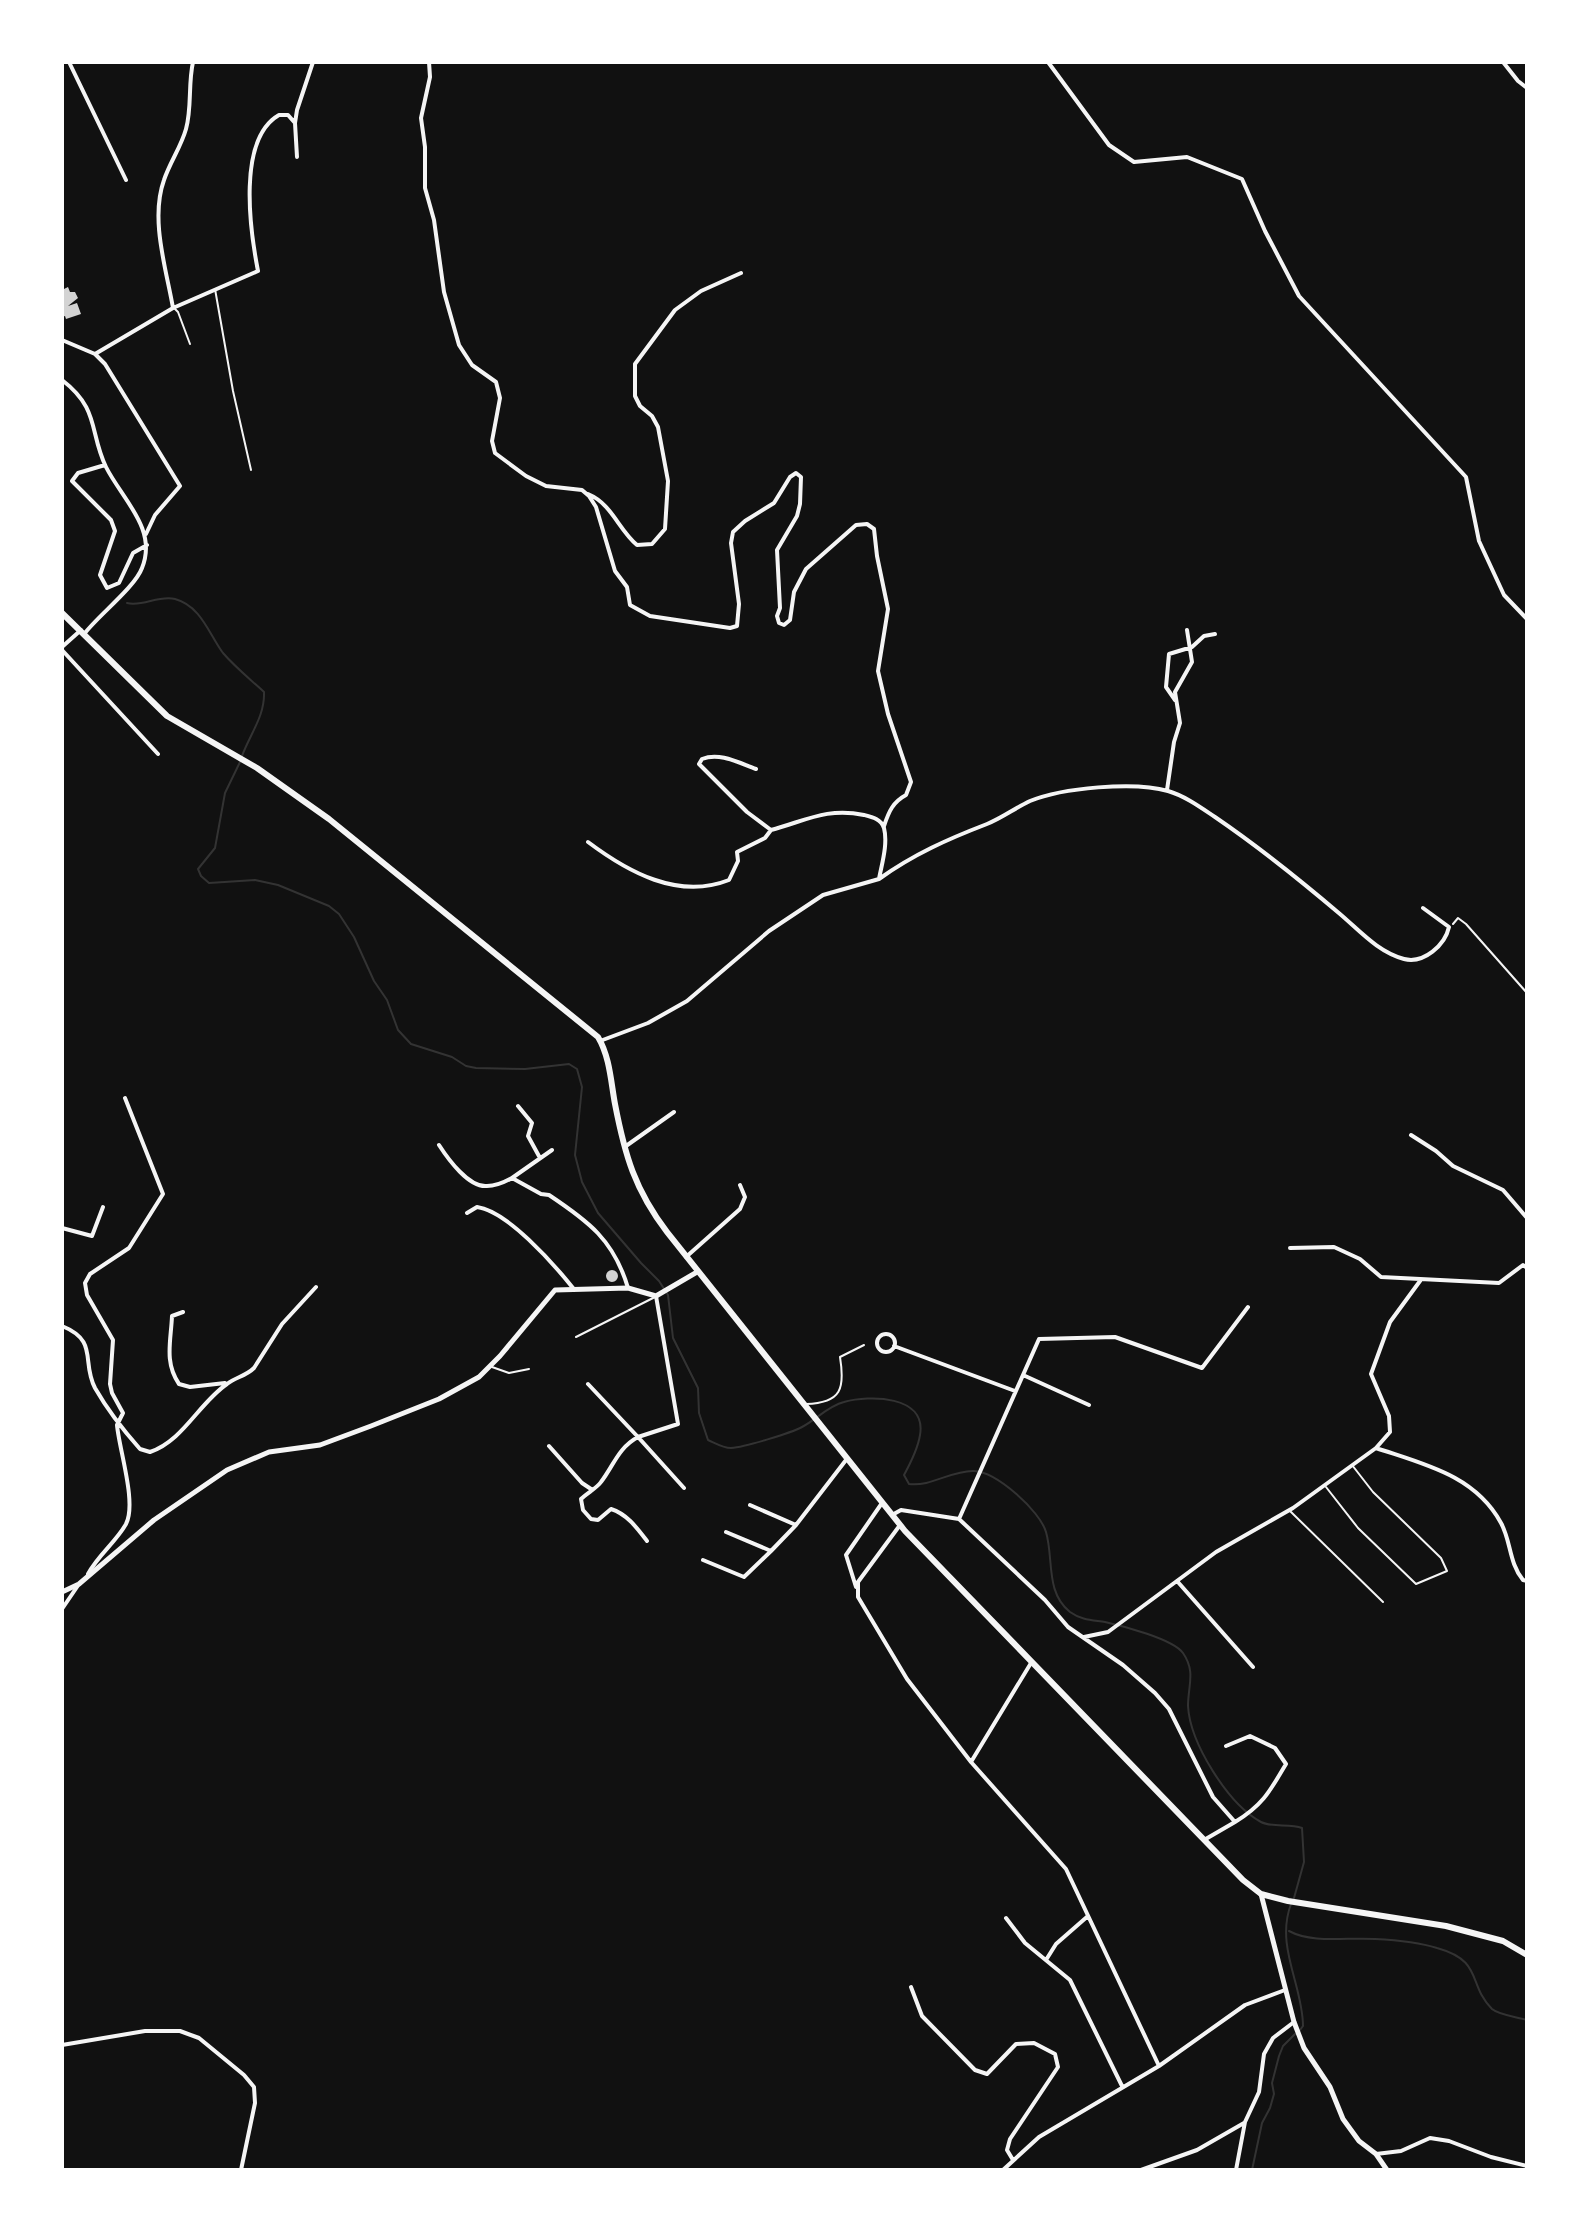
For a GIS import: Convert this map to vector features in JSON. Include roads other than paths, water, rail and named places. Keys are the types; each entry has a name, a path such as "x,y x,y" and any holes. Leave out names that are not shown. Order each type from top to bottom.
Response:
{"main road":[{"path":"62,613 167,716 257,768 329,819 600,1041 624,1148 642,1197 697,1272 900,1525 1243,1880 1261,1894 1446,1926 1503,1941 1527,1955"}],"street":[{"path":"69,62 126,180"},
{"path":"173,308 159,203 163,181 187,125 193,62"},
{"path":"297,157 297,110 313,62"},
{"path":"429,62 430,77 421,118 425,188 434,220 444,292 459,345 472,365 496,382 500,398 492,441 495,453 515,469 546,486 582,490 601,500 624,534 637,545 652,544 665,529 668,481 658,427 635,396 635,364 675,310 701,291 741,273"},
{"path":"1048,62 1109,145 1134,162 1187,157 1242,179 1299,296 1466,477 1479,541 1504,595 1527,619"},
{"path":"1503,62 1527,88"},
{"path":"95,354 173,308 258,271 249,220 256,148 264,127 279,115 288,115 295,123"},
{"path":"62,340 95,354 105,364 180,486 155,515 145,535"},
{"path":"62,380 87,407 94,421 105,465 145,535 147,545 142,571 62,649 158,754"},
{"path":"105,465 78,473 72,481 111,520 115,531 100,575 107,588 119,583 133,553 147,545"},
{"path":"585,493 596,507 615,571 627,587 630,605 650,616 730,628 737,626 739,604 731,543 733,532 774,503 790,477 796,473 801,477 800,504 797,516 777,550 779,623 784,625 790,620 798,580 806,569 856,525 867,524 874,529 888,609 878,671 888,714 911,782 906,795 896,800 889,811 884,826 885,845 879,879"},
{"path":"1167,790 1180,723 1175,692 1192,662 1187,630"},
{"path":"1176,701 1166,687 1169,654 1189,647 1204,636 1215,634"},
{"path":"756,769 721,757 702,759 699,764 747,812 771,830"},
{"path":"600,1041 648,1023 687,1001 769,931 823,895 879,879 911,856 951,836 990,823 1031,801 1075,790 1117,786 1167,790 1191,801 1313,891 1383,950 1408,960 1433,952 1447,938 1449,927 1423,908"},
{"path":"588,842 640,876 661,883 715,886 729,880 735,872 737,852 765,838 771,830 825,813 840,812 877,818 884,826"},
{"path":"86,1578 97,1559 123,1528 130,1512 119,1447 119,1421 123,1413 110,1384 113,1340 87,1295 85,1283 90,1274 129,1248 163,1194 125,1098"},
{"path":"518,1106 532,1123 528,1136 540,1158"},
{"path":"624,1148 674,1112"},
{"path":"1411,1135 1453,1166 1503,1190 1527,1218"},
{"path":"439,1145 475,1184 484,1187 512,1178 552,1150"},
{"path":"512,1178 527,1188 549,1195 593,1226 606,1241 623,1271 628,1288"},
{"path":"686,1257 740,1209 745,1197 740,1185"},
{"path":"62,1228 92,1236 103,1207"},
{"path":"467,1213 477,1207 501,1215 540,1251 573,1288"},
{"path":"1290,1248 1334,1247 1360,1259 1381,1277 1499,1283 1523,1265 1527,1268"},
{"path":"62,1609 79,1584 154,1520 227,1470 269,1452 320,1445 457,1390 491,1367 549,1294 561,1288 628,1288 658,1295 697,1272"},
{"path":"1084,1637 1096,1636 1111,1629 1216,1552 1289,1510 1376,1448 1390,1432 1389,1416 1371,1374 1390,1322 1421,1280"},
{"path":"183,1312 172,1316 171,1372 179,1384 190,1387 227,1383 254,1368 282,1324 316,1287"},
{"path":"647,1541 617,1510 611,1509 598,1520 591,1519 580,1503 591,1489 600,1485 623,1448 638,1437 678,1424 658,1295"},
{"path":"959,1519 1039,1339 1115,1337 1202,1368 1248,1307"},
{"path":"62,1326 74,1331 88,1347 94,1386 140,1449 150,1452 169,1442 227,1383"},
{"path":"882,1335 891,1336 894,1346 890,1351 883,1352 877,1345 878,1339 882,1335"},
{"path":"894,1346 1015,1391"},
{"path":"1023,1375 1089,1405"},
{"path":"588,1384 684,1488"},
{"path":"549,1446 591,1489"},
{"path":"1376,1448 1430,1465 1464,1482 1501,1523 1516,1571 1527,1581"},
{"path":"703,1560 744,1577 796,1525 846,1460"},
{"path":"858,1592 846,1555 882,1503"},
{"path":"750,1505 796,1525"},
{"path":"892,1515 901,1510 959,1519 1025,1579 1068,1627 1123,1665 1169,1709 1213,1797 1235,1822"},
{"path":"900,1525 858,1582 858,1597 907,1679 971,1762 1066,1869 1159,2066"},
{"path":"726,1532 771,1551"},
{"path":"1177,1581 1253,1667"},
{"path":"62,1592 79,1584"},
{"path":"971,1762 1032,1662"},
{"path":"1204,1840 1253,1811 1266,1798 1286,1764 1275,1748 1250,1736 1226,1746"},
{"path":"1261,1894 1294,2024 1304,2048 1330,2087 1343,2119 1387,2170"},
{"path":"1046,1960 1056,1944 1088,1916"},
{"path":"1006,1918 1025,1943 1070,1980 1122,2086"},
{"path":"911,1987 922,2016 975,2070 987,2074 1016,2044 1034,2043 1055,2054 1058,2067 1010,2139 1007,2150 1013,2160"},
{"path":"1003,2170 1039,2137 1159,2066 1245,2005 1285,1990"},
{"path":"1236,2170 1245,2122 1259,2092 1264,2054 1273,2038 1294,2024"},
{"path":"62,2045 145,2031 180,2031 199,2038 254,2087 255,2103 241,2170"},
{"path":"1141,2170 1197,2150 1245,2122"},
{"path":"1376,2154 1401,2151 1430,2138 1527,2166"}],"lane":[{"path":"215,288 251,470"},
{"path":"173,308 178,312 190,344"},
{"path":"576,1337 658,1295"},
{"path":"801,1403 821,1402 839,1393 843,1386 840,1357 864,1345"},
{"path":"491,1367 509,1373 529,1369"},
{"path":"1324,1485 1358,1528 1416,1584 1447,1571 1441,1558 1373,1492 1352,1464"},
{"path":"1289,1510 1383,1602"}],"waterway":[{"path":"127,603 139,604 169,598 192,608 223,653 264,692 260,717 242,756"},
{"path":"240,762 225,793 215,848 198,869 201,876 209,883 255,880 278,885 329,906 339,914 354,937 374,981 387,1000 398,1030 411,1044 476,1068 525,1069 569,1064 577,1069 582,1087 575,1155 582,1182 598,1213 668,1295 673,1338 698,1388 699,1413 708,1440 731,1448 757,1442 796,1430 833,1406 855,1400 894,1401 915,1412 920,1422 920,1435 904,1475 909,1484 925,1483 966,1471 994,1478 1027,1504 1042,1523 1057,1595 1070,1612 1147,1634 1183,1653 1190,1673 1190,1721 1213,1771 1236,1801 1261,1822 1302,1828 1304,1862 1294,1898"},
{"path":"1291,1904 1286,1935 1302,2011 1303,2026 1300,2030"},
{"path":"1289,1931 1319,1939 1406,1942 1452,1953 1468,1966 1484,2000 1492,2009 1527,2020"},
{"path":"1252,2170 1262,2123 1274,2094 1272,2083 1279,2056 1283,2046 1295,2034"}]}
